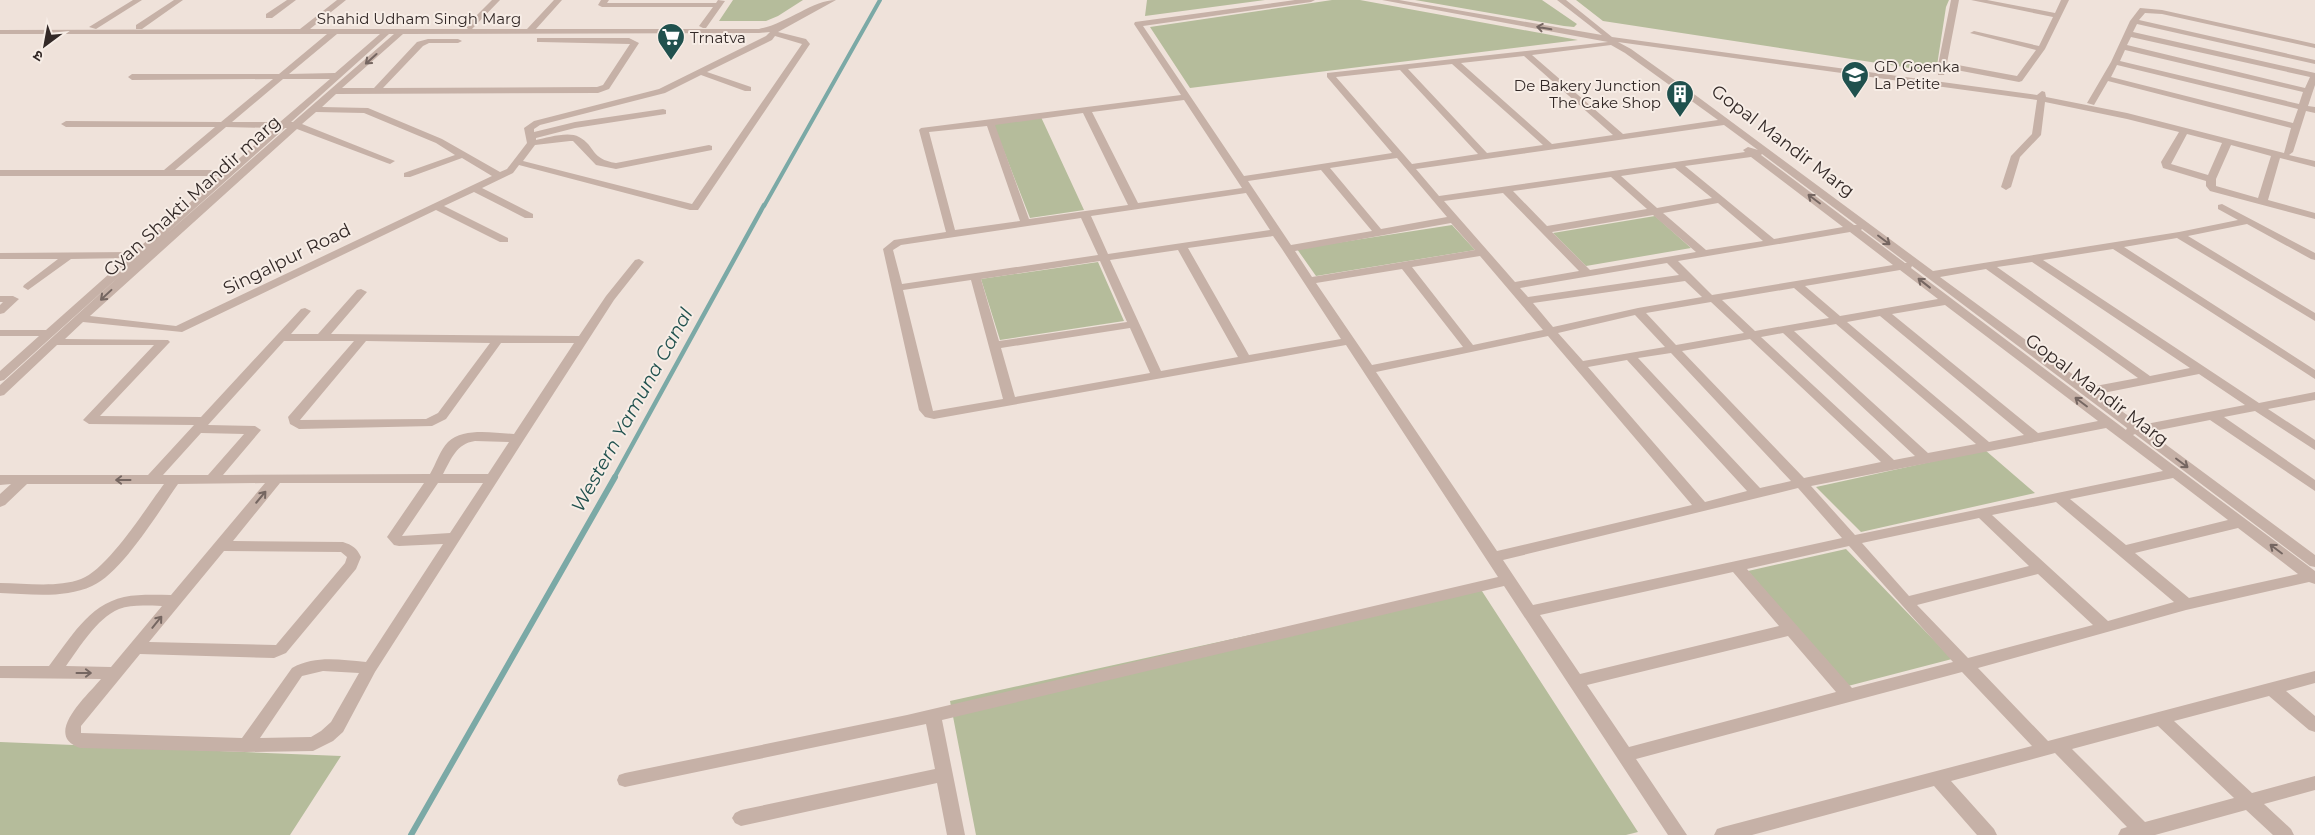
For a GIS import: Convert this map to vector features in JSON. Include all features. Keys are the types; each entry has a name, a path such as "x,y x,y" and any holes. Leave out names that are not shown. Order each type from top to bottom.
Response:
{"street":[{"path":"93,27 138,0"},
{"path":"139,27 179,0"},
{"path":"269,16 292,0"},
{"path":"304,30 342,0"},
{"path":"470,27 496,0"},
{"path":"532,29 558,0"},
{"path":"605,0 602,5 720,3"},
{"name":"Shahid Udham Singh Marg","path":"0,27 139,27 334,32 470,27 532,29 703,26 776,28 821,0"},
{"name":"Shahid Udham Singh Marg","path":"0,32 397,29 759,31 776,28 832,0"},
{"path":"1311,0 1138,24 1678,835"},
{"path":"1386,0 1567,32 1614,43"},
{"path":"1398,0 1407,4"},
{"path":"1561,0 1614,43"},
{"path":"1940,78 1955,0"},
{"path":"1975,0 2058,16"},
{"path":"1942,65 2019,78 2041,49 2065,0"},
{"path":"703,26 720,3"},
{"path":"2091,103 2123,47 2140,11 2148,10 2315,46"},
{"path":"1567,32 1576,28 1586,19"},
{"path":"2134,22 2315,62"},
{"path":"517,162 694,208 806,44 776,28 769,38 700,72"},
{"name":"Gyan Shakti Mandir marg","path":"0,392 52,337 135,255 337,76 397,29"},
{"name":"Gyan Shakti Mandir marg","path":"0,377 52,337 81,318 149,255 335,91 397,29"},
{"path":"166,173 334,32"},
{"path":"1974,32 2041,49"},
{"path":"2128,34 2315,76 2302,107 2288,152"},
{"path":"335,91 598,90 606,87 635,43 629,40 428,41 420,44 376,90"},
{"path":"1702,507 1330,76 1453,60 1614,43 1671,43 1940,78 1960,83"},
{"name":"Gopal Mandir Marg","path":"1614,43 1628,51 1726,122 2138,430 2314,573"},
{"name":"Gopal Mandir Marg","path":"1614,43 1618,53 1853,228 2241,522 2314,573"},
{"path":"1649,43 1662,47 1960,83 2091,103 2315,159"},
{"path":"2123,47 2308,91"},
{"path":"1524,52 1621,137"},
{"path":"1453,60 1550,147"},
{"path":"2115,62 2315,110"},
{"path":"1402,67 1485,156"},
{"path":"700,72 748,89"},
{"name":"Singalpur Road","path":"81,318 178,330 510,171 532,140 529,128 537,123 662,91 700,72"},
{"path":"132,77 337,76"},
{"path":"2106,78 2296,126"},
{"path":"2041,96 2185,130 2315,164"},
{"path":"2006,187 2016,156 2036,135 2041,113 2041,96"},
{"path":"951,232 924,130 1186,97"},
{"path":"300,108 365,110 439,141 499,176"},
{"path":"1086,110 1134,206"},
{"path":"532,140 575,125 663,112"},
{"path":"990,122 1026,222"},
{"path":"1409,167 1726,122"},
{"path":"66,124 296,125 390,161"},
{"path":"2185,130 2166,162 2166,166 2212,178"},
{"path":"532,140 576,139 599,163 616,166 709,148"},
{"path":"2228,141 2212,178 2210,186 2213,189 2315,216"},
{"path":"1437,199 1765,152"},
{"path":"2262,203 2276,154"},
{"path":"407,175 463,155"},
{"path":"1349,341 934,415 927,413 888,248 898,242 951,232 1134,206 1245,185 1324,167 1399,155"},
{"path":"1678,164 1770,242"},
{"path":"1324,167 1379,232"},
{"path":"0,173 227,173"},
{"path":"1613,174 1703,254"},
{"path":"474,188 529,216"},
{"path":"1506,189 1587,273"},
{"path":"1544,230 1721,200"},
{"path":"436,206 504,240"},
{"path":"2222,207 2315,257"},
{"path":"1084,213 1157,375"},
{"path":"1287,249 1454,219"},
{"path":"1931,275 2179,235 2248,221"},
{"path":"1512,286 1866,226"},
{"path":"897,288 1103,256 1182,247 1277,232"},
{"path":"2179,235 2315,318"},
{"path":"2114,245 2315,375"},
{"path":"1182,247 1245,359"},
{"path":"1309,281 1482,252"},
{"path":"0,256 149,255"},
{"path":"28,287 68,256"},
{"path":"2033,258 2315,446"},
{"path":"1669,259 1891,464"},
{"path":"277,478 173,601 73,724 72,733 80,741 246,745 313,744 327,736 337,726 370,668 610,298 639,262"},
{"path":"1367,370 1638,312 1916,264"},
{"path":"1405,265 1470,348"},
{"path":"1987,265 2148,380"},
{"path":"975,276 1010,402"},
{"path":"1525,301 1687,277"},
{"path":"1797,285 1988,447"},
{"path":"322,337 361,292"},
{"path":"0,299 13,299 0,311"},
{"path":"1580,365 1947,301"},
{"path":"151,480 306,311"},
{"path":"1881,311 2036,438"},
{"path":"1638,312 1802,484 1906,602 1964,664 2052,747 2138,834 2315,783"},
{"path":"995,345 1134,324"},
{"path":"1785,329 1925,458"},
{"path":"0,333 164,342 89,420 202,425 255,430 211,480"},
{"path":"281,337 584,340"},
{"path":"362,338 294,417 294,422 299,425 428,423 436,420 442,416 498,339"},
{"path":"1629,356 1757,493"},
{"path":"2086,392 2200,370"},
{"path":"2123,433 2315,396"},
{"path":"2213,416 2315,486"},
{"path":"1493,557 1757,493 1891,464 2109,423"},
{"path":"454,538 399,541 394,537 434,479 452,446 462,439 475,437 518,438"},
{"path":"1529,612 1852,540 2176,473"},
{"path":"0,480 492,478"},
{"path":"0,502 24,480"},
{"path":"0,588 68,587 87,583 105,570 174,480"},
{"path":"2058,496 2186,604"},
{"path":"1982,513 2105,628"},
{"path":"2123,551 2241,522"},
{"path":"136,648 274,652 281,649 351,565 354,557 352,552 343,547 221,546"},
{"path":"1737,567 1848,695"},
{"path":"1906,602 2041,568"},
{"path":"1624,755 2105,628 2186,604 2314,573"},
{"path":"625,780 933,716 1508,580"},
{"path":"52,673 96,617 112,606 126,602 173,601"},
{"path":"1577,681 1791,629"},
{"path":"246,745 297,672 302,668 316,665 370,668"},
{"path":"0,672 115,673"},
{"path":"1723,835 2315,676"},
{"path":"2271,688 2315,726"},
{"path":"933,716 956,835"},
{"path":"2160,718 2285,835"},
{"path":"741,818 944,774"},
{"path":"1938,778 1988,835"}],"green space":[{"path":"733,0 803,0 778,16 766,21 719,21"},
{"path":"1147,0 1265,0 1145,16"},
{"path":"1332,0 1360,0 1578,40 1190,88 1150,27"},
{"path":"1415,0 1542,0 1577,24 1574,27 1564,26"},
{"path":"1576,0 1949,0 1946,7 1936,72 1603,21"},
{"path":"1041,117 1084,210 1030,218 993,123"},
{"path":"1655,216 1691,248 1586,266 1553,233"},
{"path":"1452,225 1475,250 1316,276 1297,249"},
{"path":"1098,262 1124,321 1000,340 981,279"},
{"path":"1985,450 2035,493 1861,532 1816,487"},
{"path":"1846,549 1952,659 1848,686 1748,571"},
{"path":"1478,585 1638,832 1626,835 976,835 950,701"},
{"path":"0,742 341,756 290,835 0,835"}],"waterway":[{"name":"Western Yamuna Canal","path":"764,206 880,0"},
{"name":"Western Yamuna Canal","path":"614,478 764,205"},
{"name":"Western Yamuna Canal","path":"411,835 615,477"}],"place":[{"name":"Trnatva","path":"671,61"},
{"name":"GD Goenka La Petite","path":"1855,99"},
{"name":"De Bakery Junction The Cake Shop","path":"1680,118"}]}
